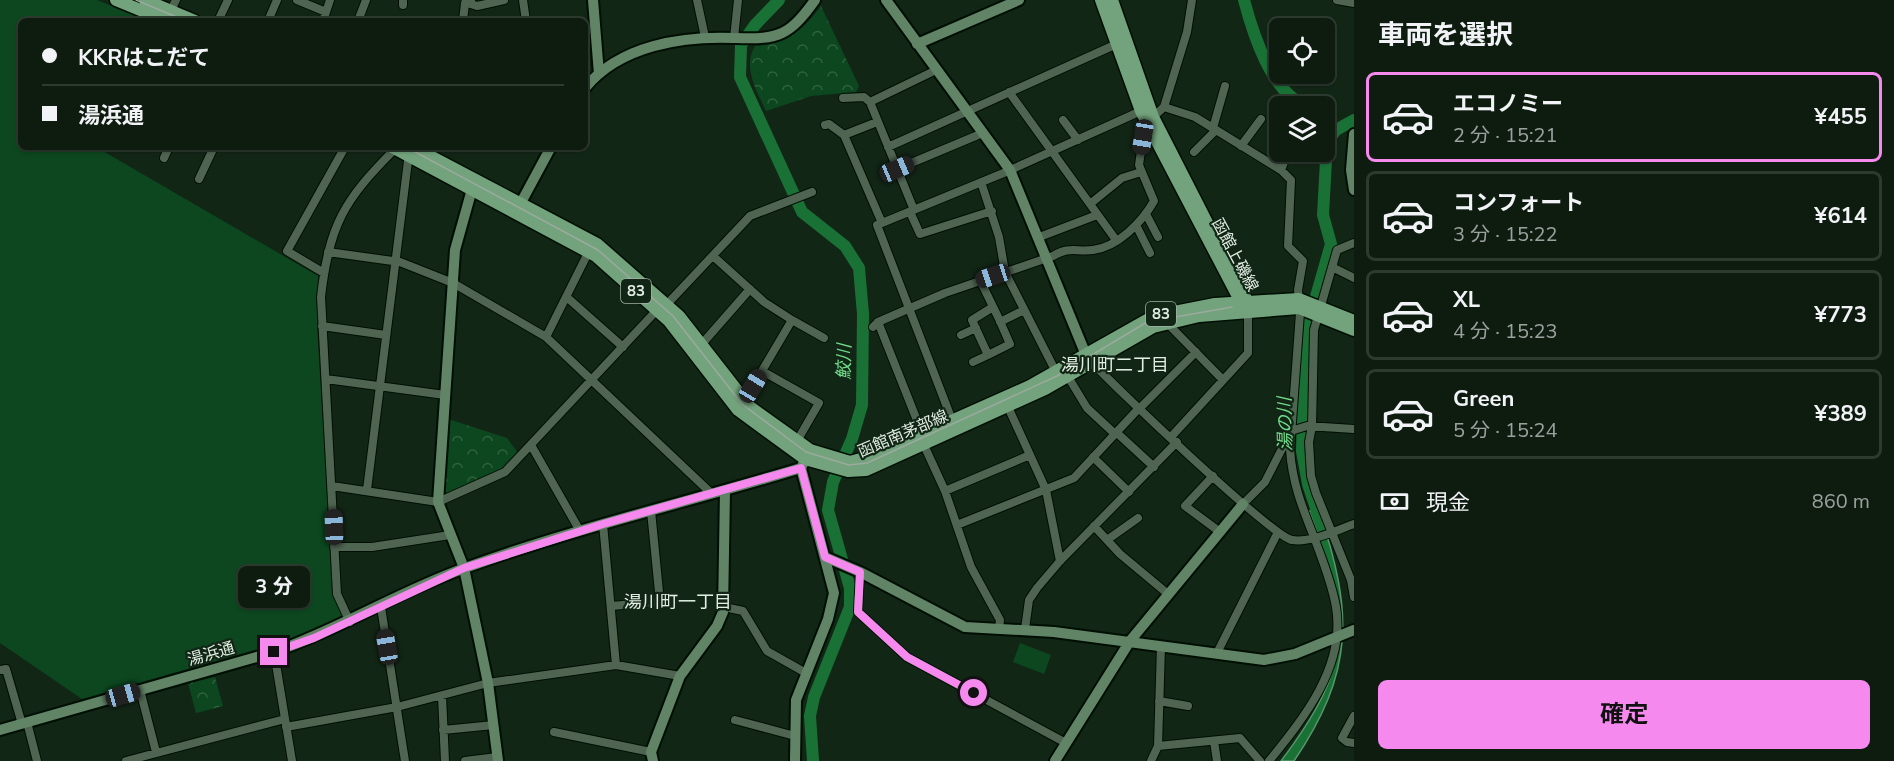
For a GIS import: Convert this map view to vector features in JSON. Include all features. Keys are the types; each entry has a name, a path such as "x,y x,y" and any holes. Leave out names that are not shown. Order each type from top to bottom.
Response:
{"main road":[{"path":"116,0 168,15"},
{"path":"145,0 168,15"},
{"name":"函館上磯線","path":"1101,0 1122,42 1151,122 1245,305"},
{"name":"函館上磯線","path":"1112,0 1141,111 1151,122"},
{"name":"函館南茅部線","path":"411,150 518,208 589,251 661,307 741,406 805,459 866,470 952,420 1056,372 1090,359"},
{"name":"函館南茅部線","path":"518,208 597,244 701,345 741,406 797,441 805,459"},
{"path":"1221,303 1233,281 1274,299"},
{"name":"83","path":"1090,359 1144,330 1274,299 1310,307 1354,321"},
{"name":"83","path":"1090,359 1144,319 1190,307 1221,303 1310,307 1354,330"},
{"name":"函館南茅部線","path":"923,438 1008,407 1090,359"}],"street":[{"path":"219,18 228,0"},
{"path":"271,18 277,0"},
{"path":"297,0 326,12"},
{"path":"324,18 330,0"},
{"path":"359,18 366,0"},
{"path":"463,18 466,2 477,6 504,0"},
{"path":"523,0 526,18"},
{"path":"593,0 589,22 599,74"},
{"path":"697,0 705,37"},
{"path":"735,38 738,0"},
{"path":"588,85 599,74 621,60 662,44 705,37 756,39 777,36 789,31 815,0"},
{"path":"886,0 1011,170 1090,359 1243,504 1278,532 1291,540 1316,536 1354,524"},
{"path":"917,44 1019,0"},
{"path":"999,629 999,620 971,567 945,491 875,324 980,280 1068,249 1104,248 1136,225 1146,214 1154,199 1141,172 1139,162 1143,137 1151,122 1164,107 1187,32 1192,0"},
{"path":"1337,0 1354,3"},
{"path":"888,147 1122,42"},
{"path":"870,102 932,72"},
{"path":"1194,152 1215,129 1225,87"},
{"path":"1009,92 1116,240"},
{"path":"843,98 864,97 870,102 920,234 992,212"},
{"path":"1164,107 1195,117 1281,170 1291,180 1288,246 1303,261 1314,330 1309,426 1311,476 1352,579 1354,597"},
{"path":"952,420 877,225 1011,170 1141,111"},
{"path":"1241,146 1261,118"},
{"path":"1063,120 1078,140"},
{"path":"844,135 878,122"},
{"path":"825,125 830,124 844,135 882,223"},
{"path":"1354,134 1354,190"},
{"path":"897,169 978,135"},
{"path":"164,159 168,150"},
{"path":"200,179 213,150"},
{"path":"324,273 287,251 343,150"},
{"path":"350,621 337,594 322,326 324,273 338,218 358,187 392,150"},
{"path":"367,490 394,261 411,150"},
{"path":"518,208 548,150"},
{"path":"1281,170 1284,162"},
{"path":"1090,204 1122,178 1141,172"},
{"path":"981,182 992,212 1005,272 1056,372"},
{"path":"465,761 498,759 488,683 464,568 438,502 455,250 473,184"},
{"path":"332,486 438,502 505,472 750,216 812,192"},
{"path":"1042,236 1097,214"},
{"path":"1146,214 1158,237"},
{"path":"1136,225 1150,253"},
{"path":"1269,761 1307,711 1321,688 1334,652 1337,636 1336,608 1316,536 1292,479 1290,449 1310,307 1332,267 1336,250 1354,243"},
{"path":"546,337 589,251"},
{"path":"328,252 394,261 453,283 546,337 712,494"},
{"path":"713,256 764,302 824,338"},
{"path":"1332,267 1354,278"},
{"path":"973,362 1011,344 980,280"},
{"path":"701,345 750,289"},
{"path":"570,300 623,347"},
{"path":"1025,629 1029,600 1060,561 1154,467 1223,380 1248,353 1245,305"},
{"path":"988,355 972,320 993,307"},
{"path":"1000,322 1024,310"},
{"path":"741,406 792,320"},
{"path":"1167,323 1223,380"},
{"path":"322,326 386,335"},
{"path":"961,335 976,328"},
{"path":"957,525 1074,478 1115,433 1196,352"},
{"path":"762,371 819,403 797,441"},
{"path":"326,379 445,395"},
{"path":"1070,380 1087,408 1154,467"},
{"path":"1008,407 1046,490 1060,561"},
{"path":"1055,761 1130,641 1243,504 1264,482 1293,430 1309,426 1354,429"},
{"path":"531,445 580,531"},
{"path":"945,491 1030,455"},
{"path":"1093,457 1129,492"},
{"path":"795,761 796,700 833,603 834,593 829,558 805,459"},
{"name":"湯浜通","path":"0,730 274,652 350,621 464,568 603,524 724,491 805,459"},
{"path":"1213,476 1185,506 1220,532"},
{"path":"554,732 652,756 680,676 717,626 724,607 724,491"},
{"path":"611,606 660,602 651,511"},
{"path":"1107,540 1138,518"},
{"path":"603,524 616,664"},
{"path":"1094,526 1168,594"},
{"path":"1216,653 1278,532"},
{"path":"334,547 372,547 450,535"},
{"path":"829,558 965,627 1025,629 1264,660 1280,658 1354,630"},
{"path":"856,570 858,612 907,657 1066,743"},
{"path":"381,607 405,761"},
{"path":"724,607 743,611 767,651 806,673"},
{"path":"1151,761 1158,746 1161,646"},
{"path":"274,652 292,761"},
{"path":"126,761 156,752 286,723 397,707 488,683 616,664 680,676"},
{"path":"0,670 6,669 37,761"},
{"path":"140,690 156,752"},
{"path":"442,696 445,761"},
{"path":"1159,701 1188,706"},
{"path":"1354,716 1342,738 1354,743"},
{"path":"735,720 795,736"},
{"path":"443,730 494,725"},
{"path":"1158,746 1240,738 1260,761"},
{"path":"1214,741 1217,761"}],"green space":[{"path":"0,0 97,0 141,18 18,18 18,150 101,150 318,276 317,326 334,596 344,618 301,637 82,699 0,643"},
{"path":"821,6 859,86 856,92 811,96 766,111 750,71 751,54 755,46 776,43 793,35"},
{"path":"448,419 507,438 518,453 504,469 448,493 442,491"},
{"path":"1020,643 1051,655 1044,674 1013,662"},
{"path":"215,677 223,706 196,713 188,683"}],"shaded area":[{"path":"1309,511 1319,511 1330,547 1342,611 1342,641 1338,670 1314,729 1294,761 1281,761 1305,727 1322,697 1333,669 1338,642 1338,614 1333,584"}],"waterway":[{"name":"鮫川","path":"779,0 755,25 741,45 740,77 802,212 845,246 859,268 863,314 862,405 852,439 833,482 828,510 850,588 850,607 814,697 810,716 813,761"},
{"path":"1244,0 1265,60 1273,75 1291,96"},
{"name":"湯の川","path":"1322,526 1308,484 1302,451 1305,349 1309,321 1331,244 1323,215 1327,142 1336,130 1354,120"}],"tram line":[{"path":"136,0 179,18"},
{"path":"412,150 598,250 673,316 742,404 806,452 849,465 867,463 1057,376 1147,322 1232,307"}],"district":[{"name":"湯川町二丁目","path":"1115,365"},
{"name":"湯川町一丁目","path":"678,602"}],"route":[{"path":"274,652 314,638 464,568 603,524 801,468 825,557 860,572 858,612 907,657 974,693"}]}
